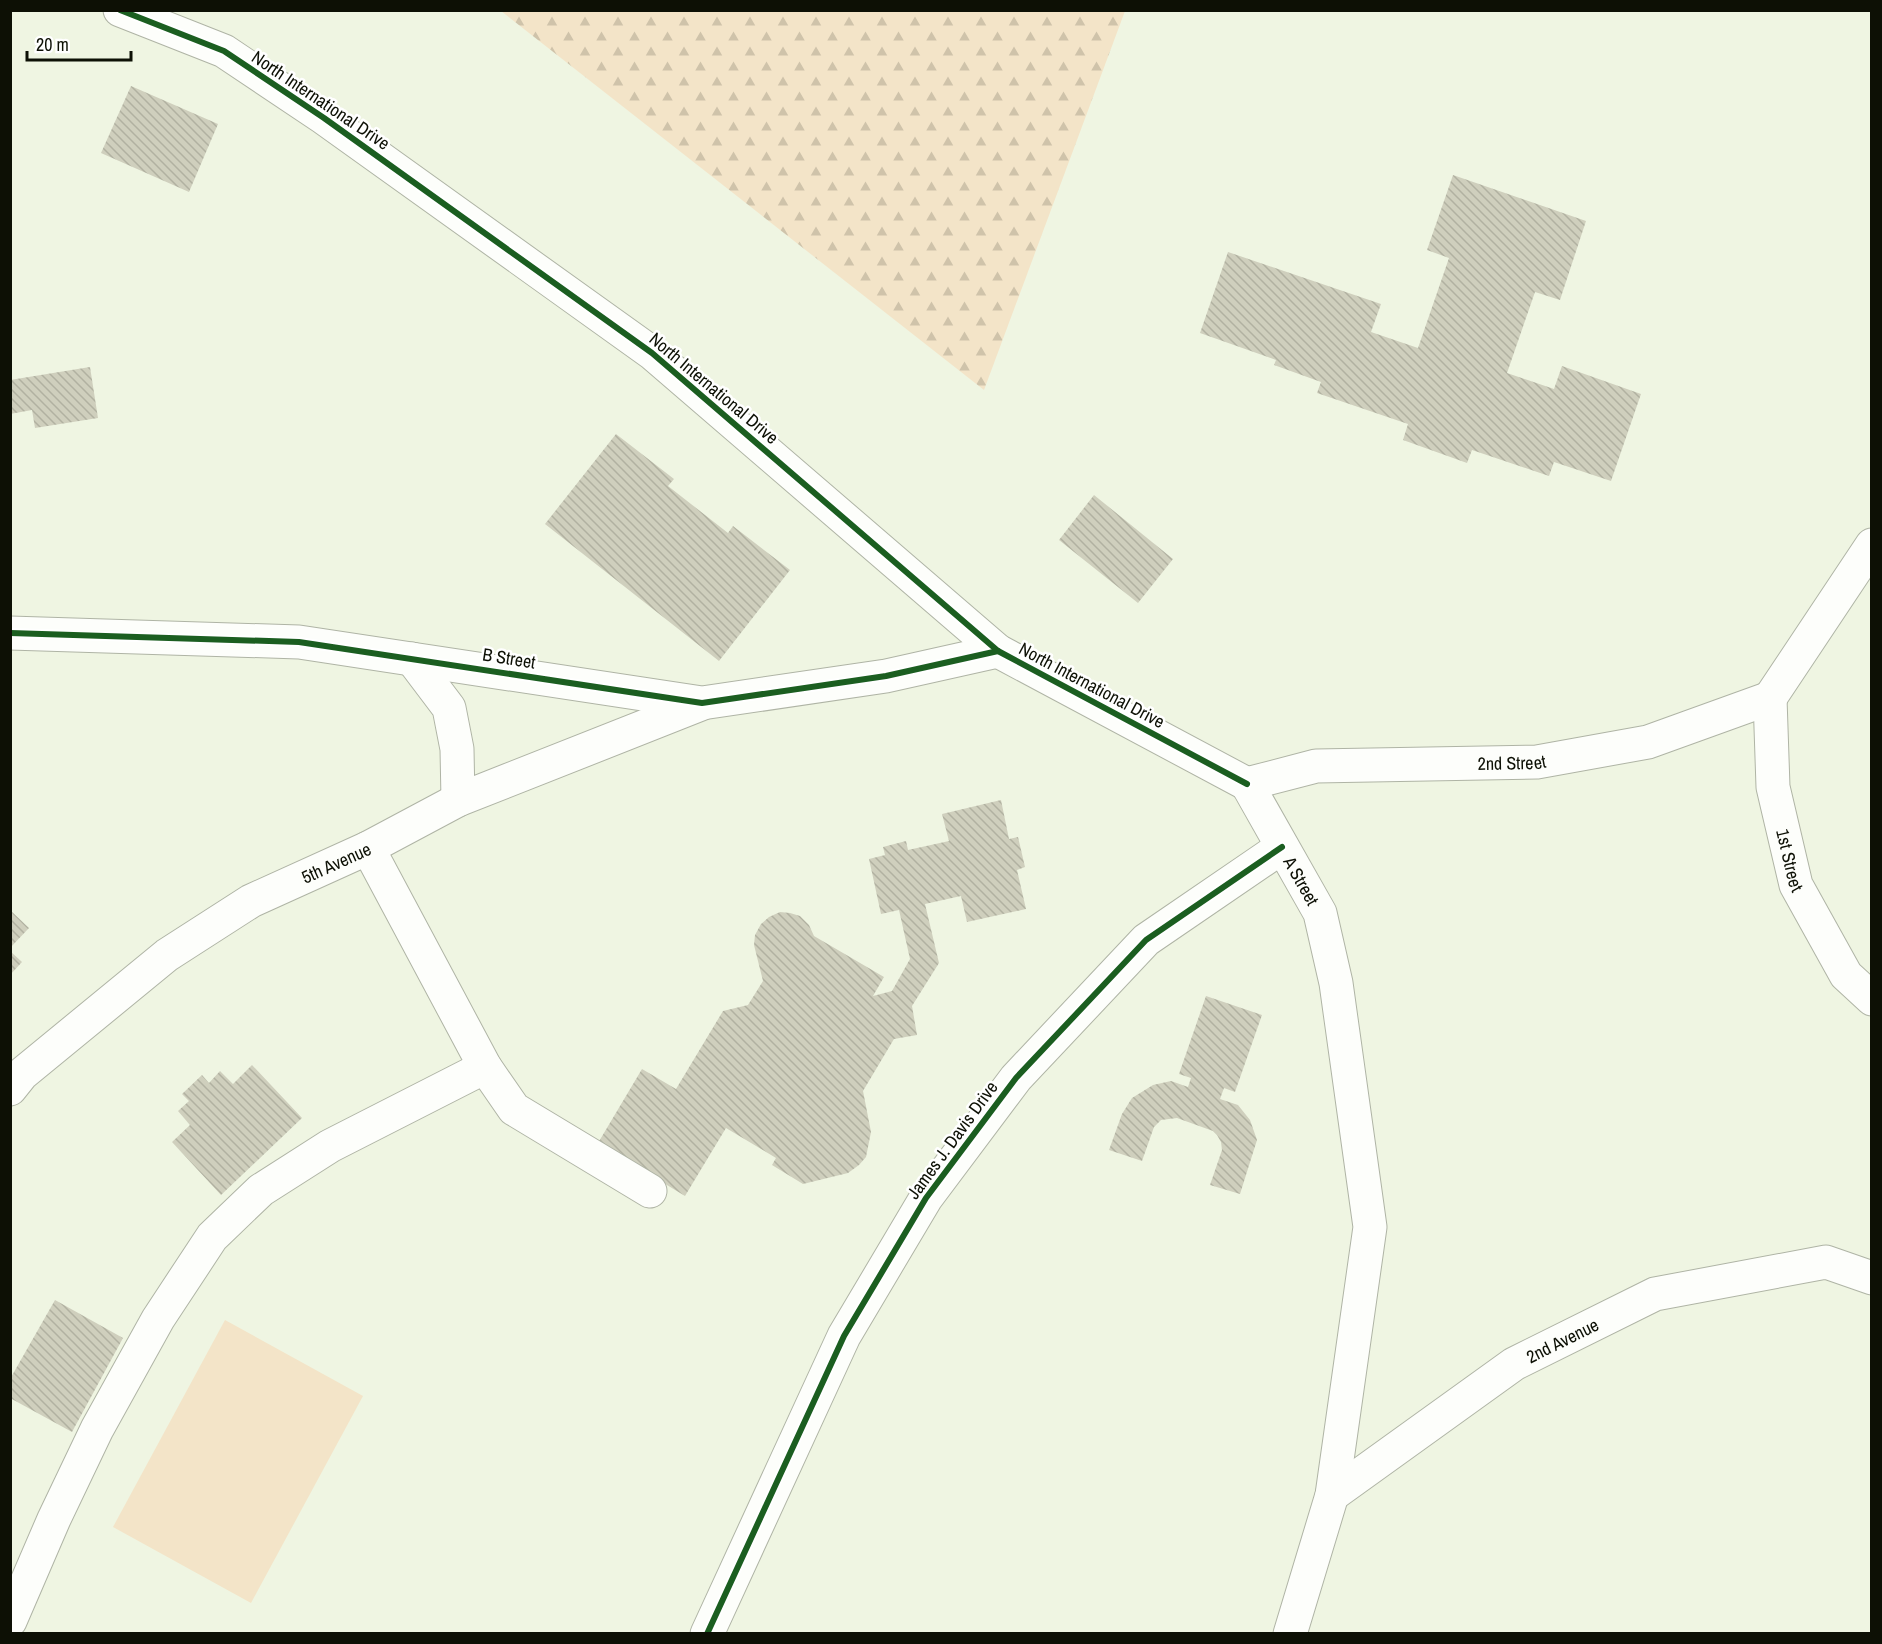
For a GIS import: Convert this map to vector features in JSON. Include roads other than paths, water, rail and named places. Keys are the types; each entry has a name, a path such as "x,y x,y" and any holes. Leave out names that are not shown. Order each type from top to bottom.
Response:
{"street":[{"name":"North International Drive","path":"120,10 224,51 324,118 652,353 998,651 1247,784"},
{"path":"1770,698 1872,545"},
{"name":"B Street","path":"10,633 300,642 702,703 886,676 998,651"},
{"path":"412,659 449,708 457,749 458,800"},
{"name":"2nd Street","path":"1247,784 1316,766 1537,762 1648,742 1770,698"},
{"name":"1st Street","path":"1770,698 1773,788 1796,885 1846,975 1872,999"},
{"name":"5th Avenue","path":"10,1089 21,1074 167,955 251,901 368,848 458,800 702,703"},
{"name":"A Street","path":"1247,784 1320,913 1336,983 1370,1227 1332,1495"},
{"name":"James J. Davis Drive","path":"707,1634 844,1336 926,1198 1016,1078 1146,940 1282,847"},
{"path":"368,848 485,1067 514,1109 650,1191"},
{"path":"10,1621 54,1519 97,1429 159,1319 212,1237 261,1190 330,1146 485,1067"},
{"name":"2nd Avenue","path":"1332,1495 1514,1364 1655,1294 1826,1262 1872,1278"},
{"path":"1290,1634 1332,1495"}]}
